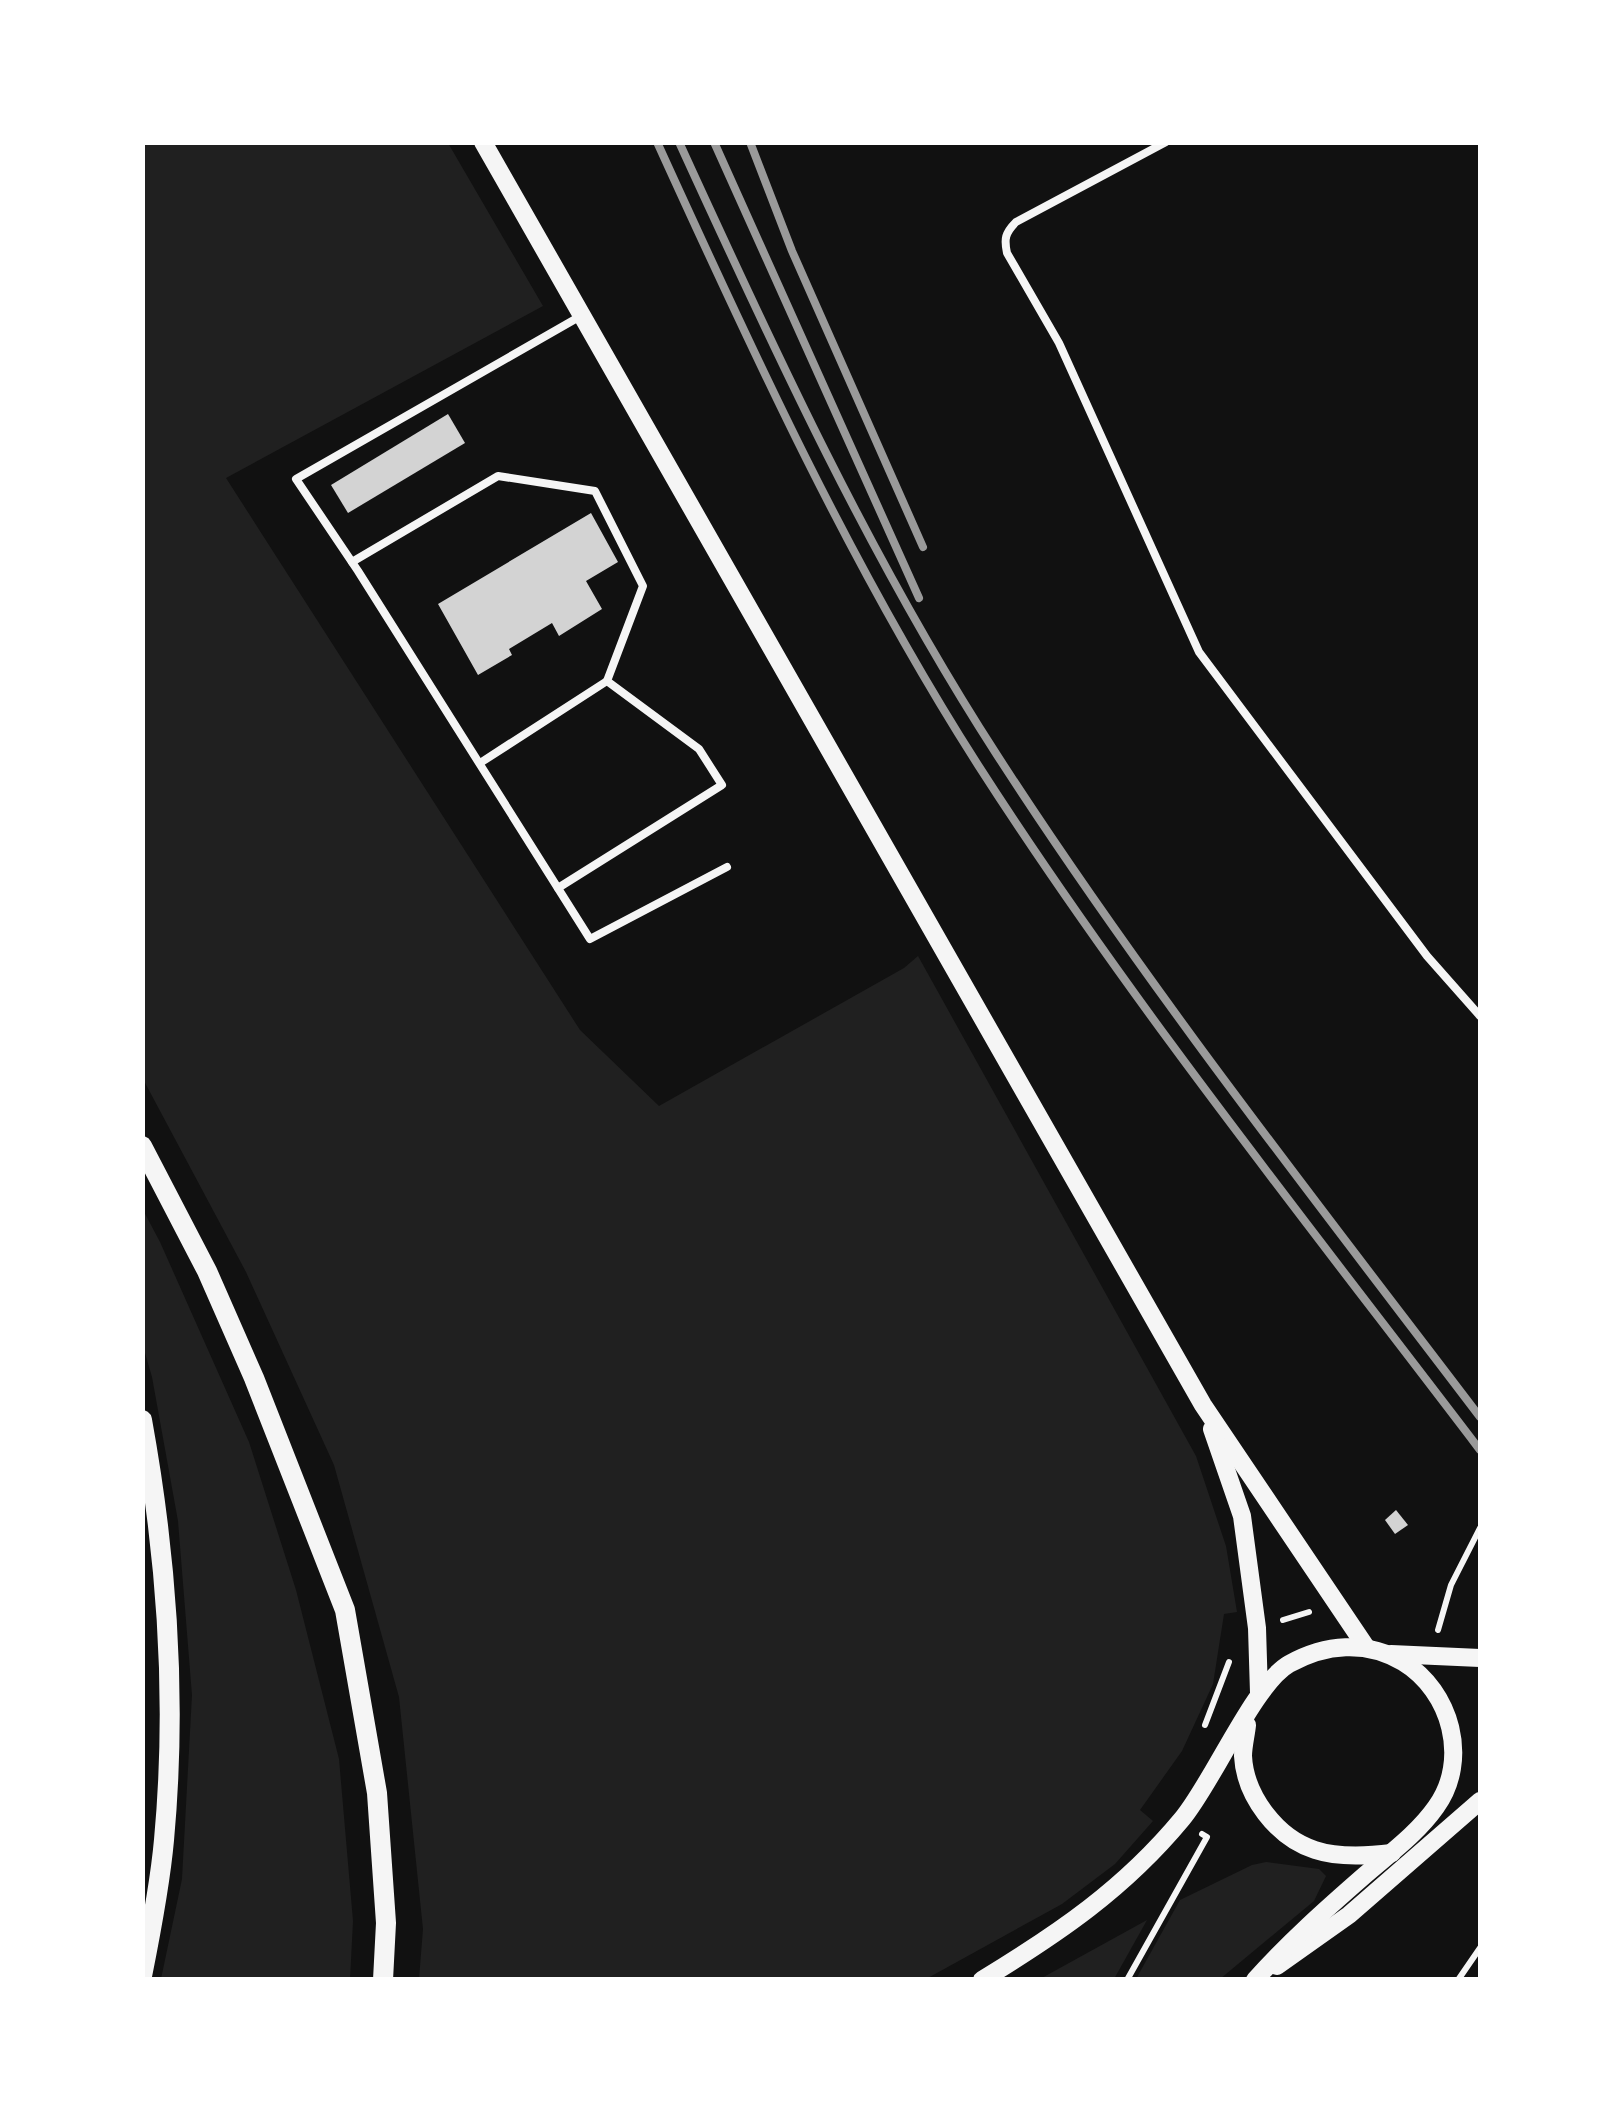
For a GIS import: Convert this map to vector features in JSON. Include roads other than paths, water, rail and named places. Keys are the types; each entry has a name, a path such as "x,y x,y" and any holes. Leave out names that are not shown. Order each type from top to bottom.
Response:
{"main road":[{"path":"142,1146 254,1378 344,1610 378,1793 386,1923 384,1980"},
{"path":"142,1420 164,1586 170,1711 164,1843 142,1976"}],"street":[{"path":"483,142 1203,1405 1366,1647"},
{"path":"1203,1405 1242,1516 1257,1628 1259,1692"},
{"path":"982,1980 1064,1930 1138,1867 1199,1798 1259,1692 1284,1666 1323,1648 1366,1647 1390,1654 1414,1668 1434,1688 1447,1714 1453,1741 1450,1774 1438,1804 1391,1853 1291,1940 1255,1980"},
{"path":"1390,1654 1480,1658"},
{"path":"1249,1715 1243,1758 1254,1799 1281,1832 1314,1850 1352,1855 1391,1853 1433,1843"},
{"path":"1255,1980 1348,1914 1480,1800"}],"lane":[{"path":"1166,142 1016,222 1004,240 1007,253 1059,343 1200,652 1428,956 1480,1016"},
{"path":"583,315 296,479 590,939 727,867"},
{"path":"352,562 498,476 594,491 643,586 608,681 480,763"},
{"path":"558,888 722,786 700,748 608,681"}],"railway":[{"path":"657,142 768,381 847,537 978,765 1159,1027 1480,1450"},
{"path":"679,142 827,455 951,682 1053,840 1171,1008 1480,1417"},
{"path":"714,142 919,598"},
{"path":"750,142 792,251 923,547"}]}
